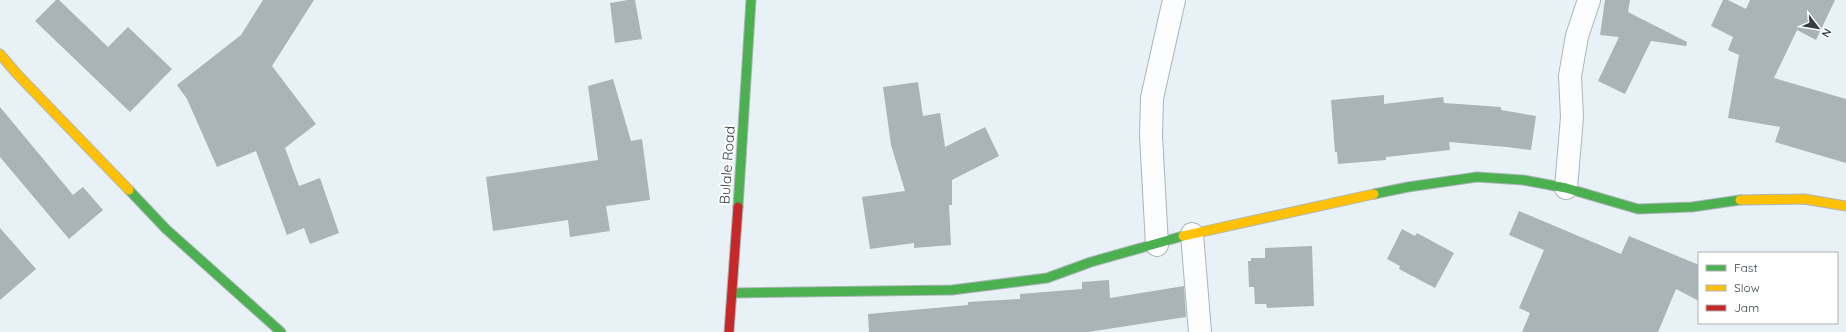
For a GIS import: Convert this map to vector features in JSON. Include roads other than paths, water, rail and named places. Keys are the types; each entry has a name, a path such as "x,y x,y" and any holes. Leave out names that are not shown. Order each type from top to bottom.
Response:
{"street":[{"name":"Bulale Road","path":"729,332 733,293 751,0"},
{"path":"1157,245 1151,136 1152,98 1174,0"},
{"path":"1566,188 1572,117 1570,76 1577,36 1590,0"},
{"path":"0,54 17,74 166,229 281,332"},
{"path":"733,293 952,290 1047,278 1091,262 1157,245 1192,234 1408,187 1478,177 1523,180 1566,188 1638,209 1692,207 1748,199 1804,199 1846,206"},
{"path":"1192,234 1200,332"}]}
